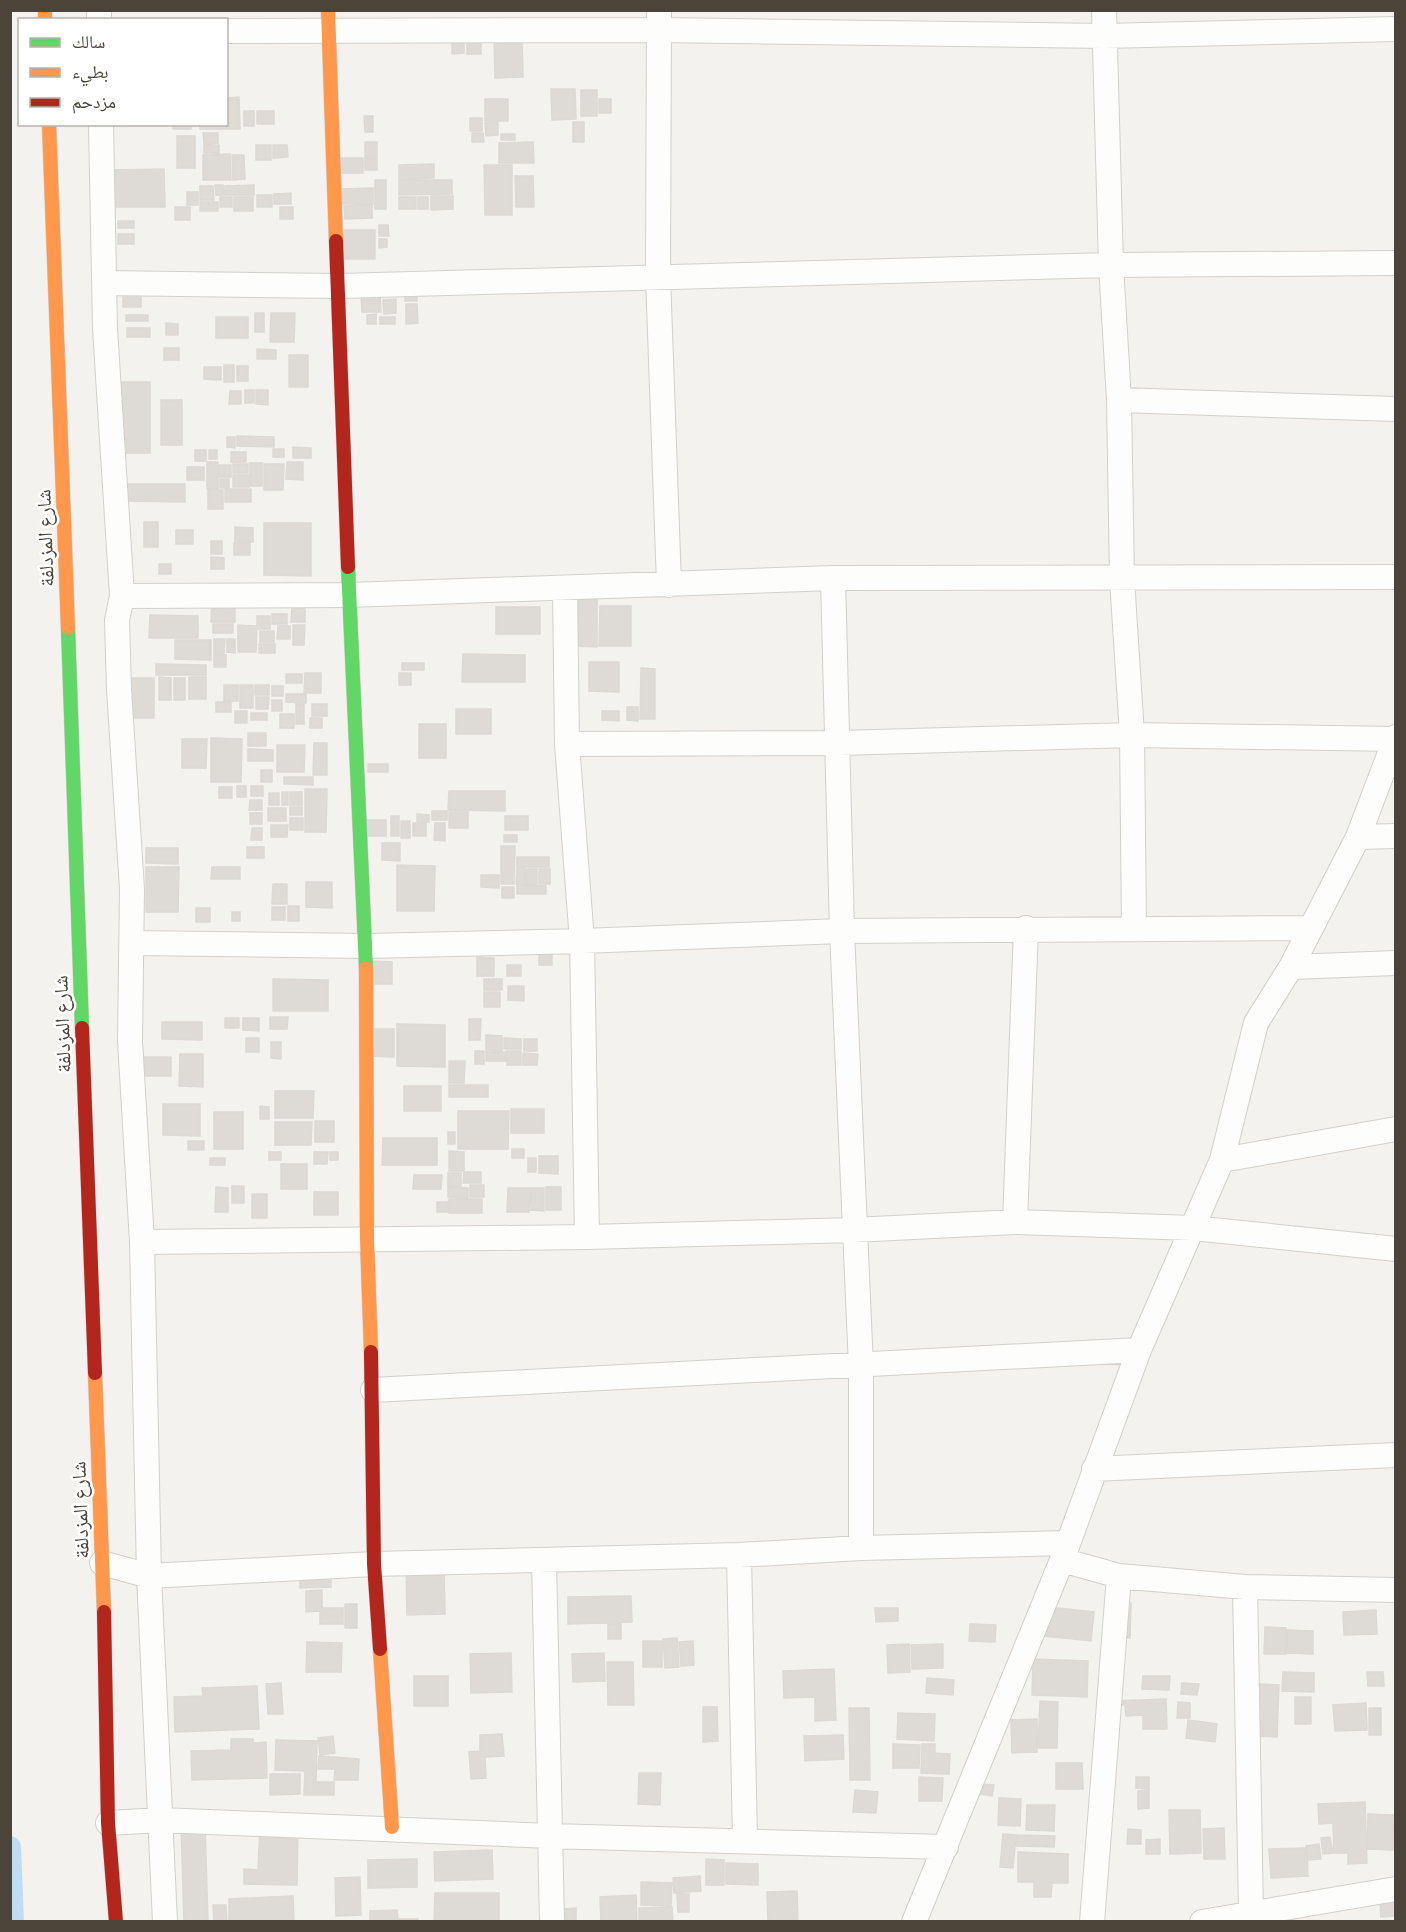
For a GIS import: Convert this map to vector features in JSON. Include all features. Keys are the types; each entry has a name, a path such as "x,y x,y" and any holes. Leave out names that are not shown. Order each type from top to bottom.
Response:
{"street":[{"path":"1104,10 1111,265 1119,400 1122,579 1132,735 1134,928"},
{"path":"659,20 658,276 669,585"},
{"path":"228,31 328,21 659,20 1104,36 1395,29"},
{"path":"328,21 340,286 349,595 366,946 367,1239 373,1390 374,1564 392,1827"},
{"name":"شارع المزدلفة","path":"49,126 107,1699 108,1824 115,1878 116,1922"},
{"path":"101,126 104,284 122,596 117,620 119,690 132,889 130,1041 142,1242 149,1576 165,1922"},
{"path":"104,284 340,286 1111,265 1395,263"},
{"path":"1119,400 1395,409"},
{"path":"122,596 349,595 833,578 1395,577"},
{"path":"833,578 839,742 842,931 853,1230 861,1366 861,1548"},
{"path":"565,589 567,744 582,941 587,1237"},
{"path":"567,744 839,742 1132,735 1395,738 1358,837 1290,967 1256,1023 1222,1160 1138,1350 1065,1551 914,1922"},
{"path":"1358,837 1395,836"},
{"path":"132,943 366,946 582,941 842,931 1026,928 1309,928"},
{"path":"1015,1222 1026,928"},
{"path":"1290,967 1395,963"},
{"path":"1222,1160 1395,1129"},
{"path":"142,1242 587,1237 853,1230 1015,1222 1193,1228 1395,1249"},
{"path":"373,1390 1138,1350"},
{"path":"1094,1469 1395,1455"},
{"path":"102,1563 149,1576 374,1564 739,1555 861,1548 1065,1551 1119,1576 1245,1587 1395,1590"},
{"path":"739,1555 745,1839"},
{"path":"544,1560 552,1922"},
{"path":"1092,1922 1119,1576"},
{"path":"1245,1587 1251,1913"},
{"path":"108,1824 161,1820 392,1827 550,1836 745,1839 946,1847"},
{"path":"1202,1922 1395,1889"}],"building":[{"path":"467,38 481,38 481,54 467,54"},
{"path":"522,38 523,77 495,78 494,39"},
{"path":"452,40 464,40 464,53 452,54"},
{"path":"551,89 575,89 576,119 552,120"},
{"path":"581,90 597,90 597,116 581,116"},
{"path":"239,97 240,129 200,129 200,126 228,126 228,98"},
{"path":"485,99 508,99 508,121 485,121"},
{"path":"599,99 611,99 611,113 599,113"},
{"path":"244,111 254,111 254,126 244,126"},
{"path":"257,111 274,111 274,124 257,124"},
{"path":"364,116 373,116 373,132 365,132"},
{"path":"470,118 482,118 482,131 470,131"},
{"path":"498,122 498,135 486,136 485,123"},
{"path":"573,122 584,122 584,142 573,142"},
{"path":"173,126 191,126 191,129 173,129"},
{"path":"203,133 218,133 218,143 204,144"},
{"path":"472,133 483,133 484,142 472,142"},
{"path":"501,134 515,134 515,140 501,140"},
{"path":"177,136 195,136 195,168 177,168"},
{"path":"365,142 377,142 377,158 365,158"},
{"path":"533,142 534,163 499,163 499,143"},
{"path":"204,145 219,145 219,153 204,153"},
{"path":"256,145 271,145 271,160 256,160"},
{"path":"273,145 287,145 288,157 273,158"},
{"path":"230,154 231,180 203,180 203,155"},
{"path":"232,155 244,155 245,179 233,180"},
{"path":"341,158 363,158 363,173 341,173"},
{"path":"365,159 377,159 377,170 365,170"},
{"path":"434,164 434,178 399,179 399,165"},
{"path":"484,165 512,165 512,215 485,215"},
{"path":"164,169 165,207 107,207 106,170"},
{"path":"515,176 533,176 534,207 516,207"},
{"path":"375,180 386,180 386,209 375,209"},
{"path":"399,180 452,180 452,194 399,195"},
{"path":"215,185 223,185 224,195 216,195"},
{"path":"254,185 254,195 225,195 225,186"},
{"path":"200,186 213,186 214,200 200,200"},
{"path":"373,188 373,204 342,204 342,189"},
{"path":"187,192 198,192 198,205 187,205"},
{"path":"291,193 291,204 274,204 274,194"},
{"path":"257,195 272,195 272,207 257,207"},
{"path":"431,196 453,196 453,209 431,210"},
{"path":"220,197 232,197 232,207 220,207"},
{"path":"234,197 253,197 253,211 234,211"},
{"path":"399,197 416,197 416,209 399,209"},
{"path":"418,197 428,197 428,209 418,209"},
{"path":"200,202 218,202 218,211 200,211"},
{"path":"372,205 372,218 345,219 344,206"},
{"path":"175,207 190,207 190,220 175,220"},
{"path":"280,207 293,207 293,219 280,219"},
{"path":"118,221 134,221 134,228 118,228"},
{"path":"379,225 388,225 389,236 379,236"},
{"path":"342,230 375,230 375,259 343,259"},
{"path":"118,234 134,234 134,244 118,244"},
{"path":"379,239 387,239 387,247 379,248"},
{"path":"405,289 417,289 417,301 405,301"},
{"path":"361,293 380,293 381,312 362,312"},
{"path":"123,297 141,297 141,307 123,307"},
{"path":"396,299 396,313 384,314 383,300"},
{"path":"406,304 417,304 418,323 406,324"},
{"path":"255,313 264,313 264,332 255,332"},
{"path":"271,313 295,313 294,342 270,342"},
{"path":"376,314 376,324 367,324 367,315"},
{"path":"126,315 148,315 148,321 126,321"},
{"path":"216,317 248,317 248,338 216,338"},
{"path":"380,317 395,317 395,324 380,324"},
{"path":"166,323 178,324 178,335 166,335"},
{"path":"127,328 150,328 150,337 127,337"},
{"path":"164,348 179,348 179,360 164,360"},
{"path":"257,349 276,350 276,359 257,359"},
{"path":"289,355 308,355 308,387 289,387"},
{"path":"224,365 234,365 234,382 224,382"},
{"path":"237,366 248,366 248,381 237,381"},
{"path":"204,367 221,367 221,380 204,379"},
{"path":"116,382 150,382 150,453 115,453"},
{"path":"245,390 254,390 254,403 245,403"},
{"path":"256,390 268,390 268,405 256,404"},
{"path":"230,391 241,391 241,404 229,404"},
{"path":"161,400 182,400 182,445 161,445"},
{"path":"237,436 274,437 274,447 237,446"},
{"path":"227,437 235,437 235,448 227,447"},
{"path":"293,447 311,448 311,458 293,458"},
{"path":"273,449 284,449 284,457 273,457"},
{"path":"195,450 206,450 206,461 195,461"},
{"path":"209,450 217,450 217,459 209,459"},
{"path":"231,452 246,452 246,462 231,462"},
{"path":"207,462 218,462 218,489 207,489"},
{"path":"287,462 303,462 303,480 286,479"},
{"path":"250,463 262,463 262,486 250,486"},
{"path":"233,464 248,464 248,473 233,473"},
{"path":"264,464 284,464 283,490 264,490"},
{"path":"219,465 231,465 231,477 219,477"},
{"path":"187,467 204,467 204,480 187,480"},
{"path":"233,475 249,475 249,487 233,487"},
{"path":"220,479 229,479 229,488 220,488"},
{"path":"127,484 185,484 185,502 126,501"},
{"path":"225,489 251,489 251,502 225,502"},
{"path":"208,490 223,490 223,509 208,509"},
{"path":"144,522 158,522 158,547 144,547"},
{"path":"264,523 311,523 311,576 264,575"},
{"path":"235,527 253,528 253,542 235,542"},
{"path":"176,530 193,530 193,544 176,544"},
{"path":"211,541 222,541 222,554 211,554"},
{"path":"234,543 250,543 250,555 234,555"},
{"path":"211,557 224,558 224,569 211,569"},
{"path":"159,564 171,564 171,574 159,574"},
{"path":"212,599 235,599 235,622 211,622"},
{"path":"568,599 597,599 597,647 568,646"},
{"path":"600,606 631,606 631,646 599,646"},
{"path":"496,607 540,607 540,634 496,634"},
{"path":"292,608 305,609 305,622 291,622"},
{"path":"272,614 287,614 287,624 272,624"},
{"path":"150,615 198,616 198,638 149,638"},
{"path":"257,616 270,616 270,629 257,629"},
{"path":"213,624 233,624 233,633 213,633"},
{"path":"238,625 257,626 256,652 238,652"},
{"path":"293,625 305,625 304,645 293,645"},
{"path":"278,626 290,626 290,639 277,639"},
{"path":"260,631 274,631 274,642 260,642"},
{"path":"214,639 225,639 224,654 214,654"},
{"path":"227,639 235,639 235,653 227,652"},
{"path":"175,640 211,640 211,660 175,659"},
{"path":"259,644 275,644 275,653 259,653"},
{"path":"463,654 525,655 525,682 462,682"},
{"path":"214,655 226,655 226,667 214,667"},
{"path":"589,662 619,662 619,692 589,691"},
{"path":"402,663 424,663 424,670 402,670"},
{"path":"156,664 206,665 206,675 156,675"},
{"path":"641,668 655,669 655,719 640,719"},
{"path":"305,673 321,673 321,693 304,693"},
{"path":"399,673 411,673 411,685 399,685"},
{"path":"286,674 302,674 302,683 286,683"},
{"path":"159,677 171,678 171,700 159,700"},
{"path":"189,677 206,677 206,699 189,699"},
{"path":"130,678 154,678 154,718 130,718"},
{"path":"174,678 185,678 185,700 174,700"},
{"path":"224,685 238,685 238,701 224,701"},
{"path":"240,685 253,685 253,708 240,708"},
{"path":"255,685 269,685 269,695 255,695"},
{"path":"272,686 283,686 283,696 272,696"},
{"path":"286,694 306,694 306,703 286,702"},
{"path":"256,697 269,697 268,709 256,709"},
{"path":"272,700 282,700 282,711 272,711"},
{"path":"216,702 231,702 231,712 216,712"},
{"path":"296,704 304,704 304,724 296,724"},
{"path":"312,704 327,704 327,716 312,716"},
{"path":"627,707 638,707 638,721 627,720"},
{"path":"456,709 491,709 491,734 456,734"},
{"path":"235,711 247,711 247,723 235,723"},
{"path":"602,711 619,711 619,721 602,720"},
{"path":"251,713 267,713 267,720 251,720"},
{"path":"280,714 294,714 294,728 280,728"},
{"path":"310,718 322,718 322,728 310,728"},
{"path":"419,724 446,724 446,758 419,758"},
{"path":"248,733 266,733 266,746 248,746"},
{"path":"211,738 242,739 241,782 211,782"},
{"path":"182,739 207,739 206,768 182,768"},
{"path":"314,743 327,743 327,775 313,775"},
{"path":"277,745 305,745 304,772 277,772"},
{"path":"248,749 273,750 273,761 248,761"},
{"path":"368,764 388,764 388,772 368,772"},
{"path":"261,770 272,770 272,782 261,782"},
{"path":"284,777 313,777 313,785 284,784"},
{"path":"237,786 246,786 246,797 237,797"},
{"path":"251,786 263,786 263,796 251,796"},
{"path":"219,787 232,787 232,798 219,798"},
{"path":"305,789 327,789 326,832 305,832"},
{"path":"449,791 505,791 505,811 448,810"},
{"path":"282,792 288,792 288,805 282,805"},
{"path":"290,792 302,792 302,805 290,805"},
{"path":"269,793 279,793 279,805 269,805"},
{"path":"250,800 262,800 262,810 249,810"},
{"path":"290,807 302,807 302,815 290,815"},
{"path":"268,808 286,808 286,821 268,821"},
{"path":"432,811 447,811 447,820 432,820"},
{"path":"449,812 468,812 468,828 449,828"},
{"path":"250,813 262,813 262,824 250,824"},
{"path":"417,814 429,815 429,822 417,822"},
{"path":"391,816 399,816 399,836 391,836"},
{"path":"505,816 528,816 528,830 505,830"},
{"path":"290,818 303,818 303,830 290,830"},
{"path":"362,820 386,820 386,836 362,836"},
{"path":"401,821 410,821 410,838 401,838"},
{"path":"413,823 426,823 426,836 413,836"},
{"path":"435,823 445,823 445,841 434,840"},
{"path":"271,825 288,825 287,837 271,837"},
{"path":"252,828 262,828 262,840 251,840"},
{"path":"504,835 517,835 517,842 504,842"},
{"path":"382,843 400,843 400,861 382,860"},
{"path":"501,846 515,846 514,884 501,884"},
{"path":"247,847 264,847 264,858 247,858"},
{"path":"146,848 178,848 178,864 146,863"},
{"path":"517,857 549,857 549,867 517,867"},
{"path":"397,865 435,866 434,911 397,911"},
{"path":"146,867 179,867 178,912 146,912"},
{"path":"212,867 240,867 240,879 211,879"},
{"path":"517,868 525,868 525,884 516,884"},
{"path":"526,869 537,869 537,884 526,884"},
{"path":"539,869 550,869 550,884 539,884"},
{"path":"481,875 499,875 499,888 481,887"},
{"path":"306,882 332,882 332,908 306,907"},
{"path":"273,884 287,884 287,904 272,904"},
{"path":"517,885 546,886 546,894 517,894"},
{"path":"502,887 514,887 514,898 502,898"},
{"path":"288,906 299,906 299,921 288,921"},
{"path":"272,907 285,907 285,920 272,920"},
{"path":"196,908 210,908 210,922 196,922"},
{"path":"232,912 240,912 240,921 232,921"},
{"path":"539,948 552,948 552,965 539,965"},
{"path":"477,957 494,958 494,976 477,976"},
{"path":"372,961 392,962 392,984 372,984"},
{"path":"507,965 521,965 521,976 507,976"},
{"path":"273,979 328,980 328,1011 273,1011"},
{"path":"484,979 502,979 502,990 484,990"},
{"path":"508,986 524,986 524,1001 508,1000"},
{"path":"484,992 500,992 500,1007 484,1007"},
{"path":"270,1017 288,1017 287,1029 270,1029"},
{"path":"225,1018 239,1018 239,1028 225,1028"},
{"path":"243,1018 259,1018 259,1031 243,1030"},
{"path":"469,1019 481,1019 480,1040 469,1040"},
{"path":"162,1022 202,1022 202,1040 162,1039"},
{"path":"397,1024 445,1025 445,1067 397,1066"},
{"path":"369,1029 394,1029 394,1057 369,1056"},
{"path":"486,1035 502,1036 502,1051 486,1050"},
{"path":"246,1038 259,1038 259,1052 246,1052"},
{"path":"504,1038 521,1039 521,1049 504,1049"},
{"path":"524,1039 537,1039 537,1051 524,1051"},
{"path":"271,1042 281,1042 281,1059 271,1058"},
{"path":"475,1051 484,1051 484,1064 475,1064"},
{"path":"507,1051 521,1051 521,1065 507,1065"},
{"path":"486,1052 506,1052 506,1061 486,1061"},
{"path":"523,1053 538,1054 537,1065 523,1065"},
{"path":"180,1054 203,1054 203,1087 179,1086"},
{"path":"141,1057 171,1057 171,1076 141,1076"},
{"path":"449,1061 465,1061 464,1083 449,1083"},
{"path":"449,1085 488,1085 488,1097 449,1097"},
{"path":"404,1086 441,1086 441,1111 404,1111"},
{"path":"275,1091 314,1091 313,1118 275,1118"},
{"path":"163,1104 200,1104 200,1136 163,1135"},
{"path":"260,1106 269,1107 269,1119 260,1119"},
{"path":"511,1109 544,1109 544,1133 511,1133"},
{"path":"458,1111 509,1111 508,1149 458,1149"},
{"path":"214,1112 243,1112 243,1149 214,1149"},
{"path":"315,1121 334,1121 334,1142 315,1142"},
{"path":"275,1122 312,1122 311,1145 275,1145"},
{"path":"448,1132 455,1132 455,1144 448,1144"},
{"path":"383,1138 437,1138 437,1165 382,1165"},
{"path":"188,1141 204,1141 204,1150 188,1150"},
{"path":"512,1149 524,1149 524,1158 512,1158"},
{"path":"449,1151 464,1152 464,1171 449,1171"},
{"path":"269,1152 281,1152 281,1160 269,1160"},
{"path":"314,1152 328,1152 327,1164 314,1164"},
{"path":"330,1152 338,1152 338,1160 330,1160"},
{"path":"539,1156 558,1156 558,1174 539,1173"},
{"path":"210,1158 225,1158 225,1165 210,1165"},
{"path":"528,1158 536,1158 536,1172 528,1172"},
{"path":"281,1164 307,1164 307,1189 281,1189"},
{"path":"464,1172 481,1172 481,1183 463,1183"},
{"path":"448,1173 461,1173 461,1186 448,1186"},
{"path":"414,1175 442,1175 441,1189 413,1189"},
{"path":"470,1185 484,1185 484,1197 470,1197"},
{"path":"232,1186 244,1186 244,1203 232,1203"},
{"path":"216,1187 228,1188 228,1212 215,1212"},
{"path":"448,1187 468,1188 468,1198 448,1197"},
{"path":"546,1187 561,1187 561,1210 546,1210"},
{"path":"508,1188 530,1188 529,1212 507,1212"},
{"path":"531,1188 544,1188 544,1211 531,1210"},
{"path":"314,1192 338,1192 338,1215 314,1215"},
{"path":"252,1194 267,1194 267,1218 252,1218"},
{"path":"449,1199 482,1199 482,1213 449,1213"},
{"path":"437,1202 448,1202 448,1212 437,1212"},
{"path":"406,1568 444,1568 445,1614 407,1615"},
{"path":"331,1572 331,1587 300,1588 300,1574"},
{"path":"322,1590 322,1608 343,1608 343,1624 320,1624 320,1611 306,1612 306,1591"},
{"path":"631,1596 632,1622 568,1624 568,1597"},
{"path":"1118,1603 1131,1603 1130,1638 1118,1638"},
{"path":"345,1604 357,1604 357,1628 345,1628"},
{"path":"1048,1607 1094,1612 1091,1641 1045,1636"},
{"path":"875,1608 898,1608 898,1621 876,1622"},
{"path":"1376,1610 1377,1634 1344,1635 1343,1612"},
{"path":"608,1624 621,1624 621,1639 608,1639"},
{"path":"970,1624 996,1625 995,1642 969,1641"},
{"path":"1265,1627 1286,1628 1286,1654 1264,1654"},
{"path":"1287,1630 1313,1631 1313,1654 1287,1653"},
{"path":"677,1638 679,1667 665,1668 663,1639"},
{"path":"643,1641 662,1641 662,1667 643,1667"},
{"path":"693,1641 694,1665 681,1666 679,1642"},
{"path":"307,1642 342,1643 341,1672 306,1672"},
{"path":"909,1644 910,1672 888,1673 887,1645"},
{"path":"943,1644 943,1668 912,1669 911,1645"},
{"path":"511,1653 512,1692 471,1693 470,1654"},
{"path":"604,1653 605,1681 573,1682 572,1654"},
{"path":"1033,1659 1088,1661 1087,1697 1032,1695"},
{"path":"607,1662 633,1662 634,1705 608,1705"},
{"path":"834,1669 836,1720 815,1721 815,1697 784,1698 783,1671"},
{"path":"1283,1672 1314,1673 1314,1692 1282,1691"},
{"path":"1367,1672 1383,1672 1384,1686 1368,1686"},
{"path":"414,1676 448,1676 448,1706 414,1706"},
{"path":"1143,1676 1170,1676 1169,1690 1142,1689"},
{"path":"927,1678 954,1680 953,1695 926,1693"},
{"path":"281,1683 283,1714 268,1714 266,1684"},
{"path":"1182,1683 1199,1684 1197,1695 1181,1694"},
{"path":"1258,1684 1279,1685 1277,1737 1257,1736"},
{"path":"257,1686 259,1729 175,1732 174,1697 203,1696 202,1688"},
{"path":"1295,1697 1311,1697 1311,1724 1295,1724"},
{"path":"1166,1699 1167,1729 1143,1729 1143,1715 1126,1716 1125,1705 1111,1705 1111,1701"},
{"path":"1040,1701 1058,1702 1057,1748 1038,1748"},
{"path":"1178,1702 1190,1703 1190,1718 1177,1718"},
{"path":"1366,1703 1367,1730 1335,1731 1333,1705"},
{"path":"703,1707 717,1707 718,1741 703,1742"},
{"path":"849,1708 869,1708 870,1780 850,1780"},
{"path":"1369,1708 1381,1708 1381,1735 1369,1735"},
{"path":"898,1713 935,1714 934,1741 897,1739"},
{"path":"1037,1719 1037,1752 1012,1753 1011,1720"},
{"path":"1188,1720 1217,1724 1215,1742 1186,1738"},
{"path":"502,1734 504,1756 485,1757 486,1778 471,1779 469,1752 480,1751 480,1735"},
{"path":"843,1735 844,1759 805,1761 804,1736"},
{"path":"333,1736 335,1753 320,1755 318,1738"},
{"path":"231,1739 253,1739 253,1743 266,1742 267,1778 192,1780 191,1751 231,1750"},
{"path":"276,1740 317,1741 316,1782 334,1782 334,1795 304,1795 305,1771 275,1770"},
{"path":"893,1744 920,1745 919,1768 893,1768"},
{"path":"922,1744 935,1744 935,1753 950,1754 949,1774 921,1773"},
{"path":"319,1756 359,1759 358,1780 334,1780 335,1769 318,1769"},
{"path":"1056,1763 1082,1763 1083,1789 1056,1789"},
{"path":"639,1773 661,1773 660,1805 638,1804"},
{"path":"270,1774 300,1774 300,1794 270,1795"},
{"path":"919,1777 943,1778 942,1801 919,1801"},
{"path":"1136,1777 1149,1777 1149,1789 1136,1788"},
{"path":"981,1784 994,1785 992,1796 980,1794"},
{"path":"855,1790 878,1792 876,1813 853,1812"},
{"path":"1149,1790 1149,1808 1138,1809 1138,1791"},
{"path":"999,1798 1021,1799 1020,1826 998,1825"},
{"path":"1365,1802 1367,1863 1348,1864 1348,1853 1334,1853 1333,1823 1319,1824 1318,1804"},
{"path":"1027,1805 1055,1805 1054,1831 1026,1830"},
{"path":"1169,1810 1200,1810 1201,1853 1170,1854"},
{"path":"1368,1814 1394,1815 1393,1850 1367,1849"},
{"path":"205,1823 208,1922 184,1922 181,1824"},
{"path":"260,1825 298,1827 297,1885 244,1884 244,1869 258,1870"},
{"path":"1224,1828 1225,1859 1204,1859 1203,1829"},
{"path":"1128,1829 1141,1830 1141,1844 1127,1844"},
{"path":"1003,1834 1016,1835 1013,1868 1000,1867"},
{"path":"1016,1835 1055,1836 1054,1847 1016,1846"},
{"path":"1330,1837 1333,1853 1323,1854 1321,1838"},
{"path":"1160,1839 1160,1854 1146,1854 1146,1840"},
{"path":"1319,1844 1321,1859 1308,1860 1306,1846"},
{"path":"1307,1848 1308,1876 1271,1878 1269,1849"},
{"path":"492,1850 493,1879 435,1881 434,1852"},
{"path":"1018,1852 1068,1854 1068,1883 1052,1883 1051,1897 1034,1897 1034,1882 1018,1882"},
{"path":"417,1859 417,1887 368,1888 368,1860"},
{"path":"706,1859 724,1860 724,1885 706,1885"},
{"path":"726,1863 758,1864 758,1885 726,1884"},
{"path":"700,1876 701,1891 674,1893 673,1878"},
{"path":"360,1877 361,1915 336,1916 335,1878"},
{"path":"641,1882 672,1883 671,1906 641,1905"},
{"path":"1396,1890 1396,1916 1381,1917 1379,1891"},
{"path":"797,1891 798,1922 768,1922 767,1892"},
{"path":"435,1893 499,1893 499,1922 434,1922"},
{"path":"677,1894 689,1894 689,1912 678,1912"},
{"path":"636,1895 637,1922 601,1922 600,1897"},
{"path":"293,1896 294,1922 229,1922 229,1899"},
{"path":"213,1905 226,1905 227,1922 214,1922"},
{"path":"672,1907 673,1922 639,1922 639,1908"},
{"path":"576,1908 576,1922 563,1922 563,1909"},
{"path":"397,1910 398,1919 418,1919 418,1922 370,1922 370,1911"}],"waterway":[{"path":"10,1847 13,1922"}],"traffic: fast":[{"path":"348,567 366,968"},
{"path":"68,628 82,1028"}],"traffic: slow":[{"path":"45,10 45,18"},
{"path":"328,10 336,241"},
{"path":"49,126 68,628"},
{"path":"366,968 367,1239 371,1352"},
{"path":"95,1373 104,1612"},
{"path":"380,1649 392,1827"}],"traffic: jam":[{"path":"336,241 348,567"},
{"path":"82,1028 95,1373"},
{"path":"371,1352 374,1564 380,1649"},
{"path":"104,1612 108,1823 116,1922"}]}
